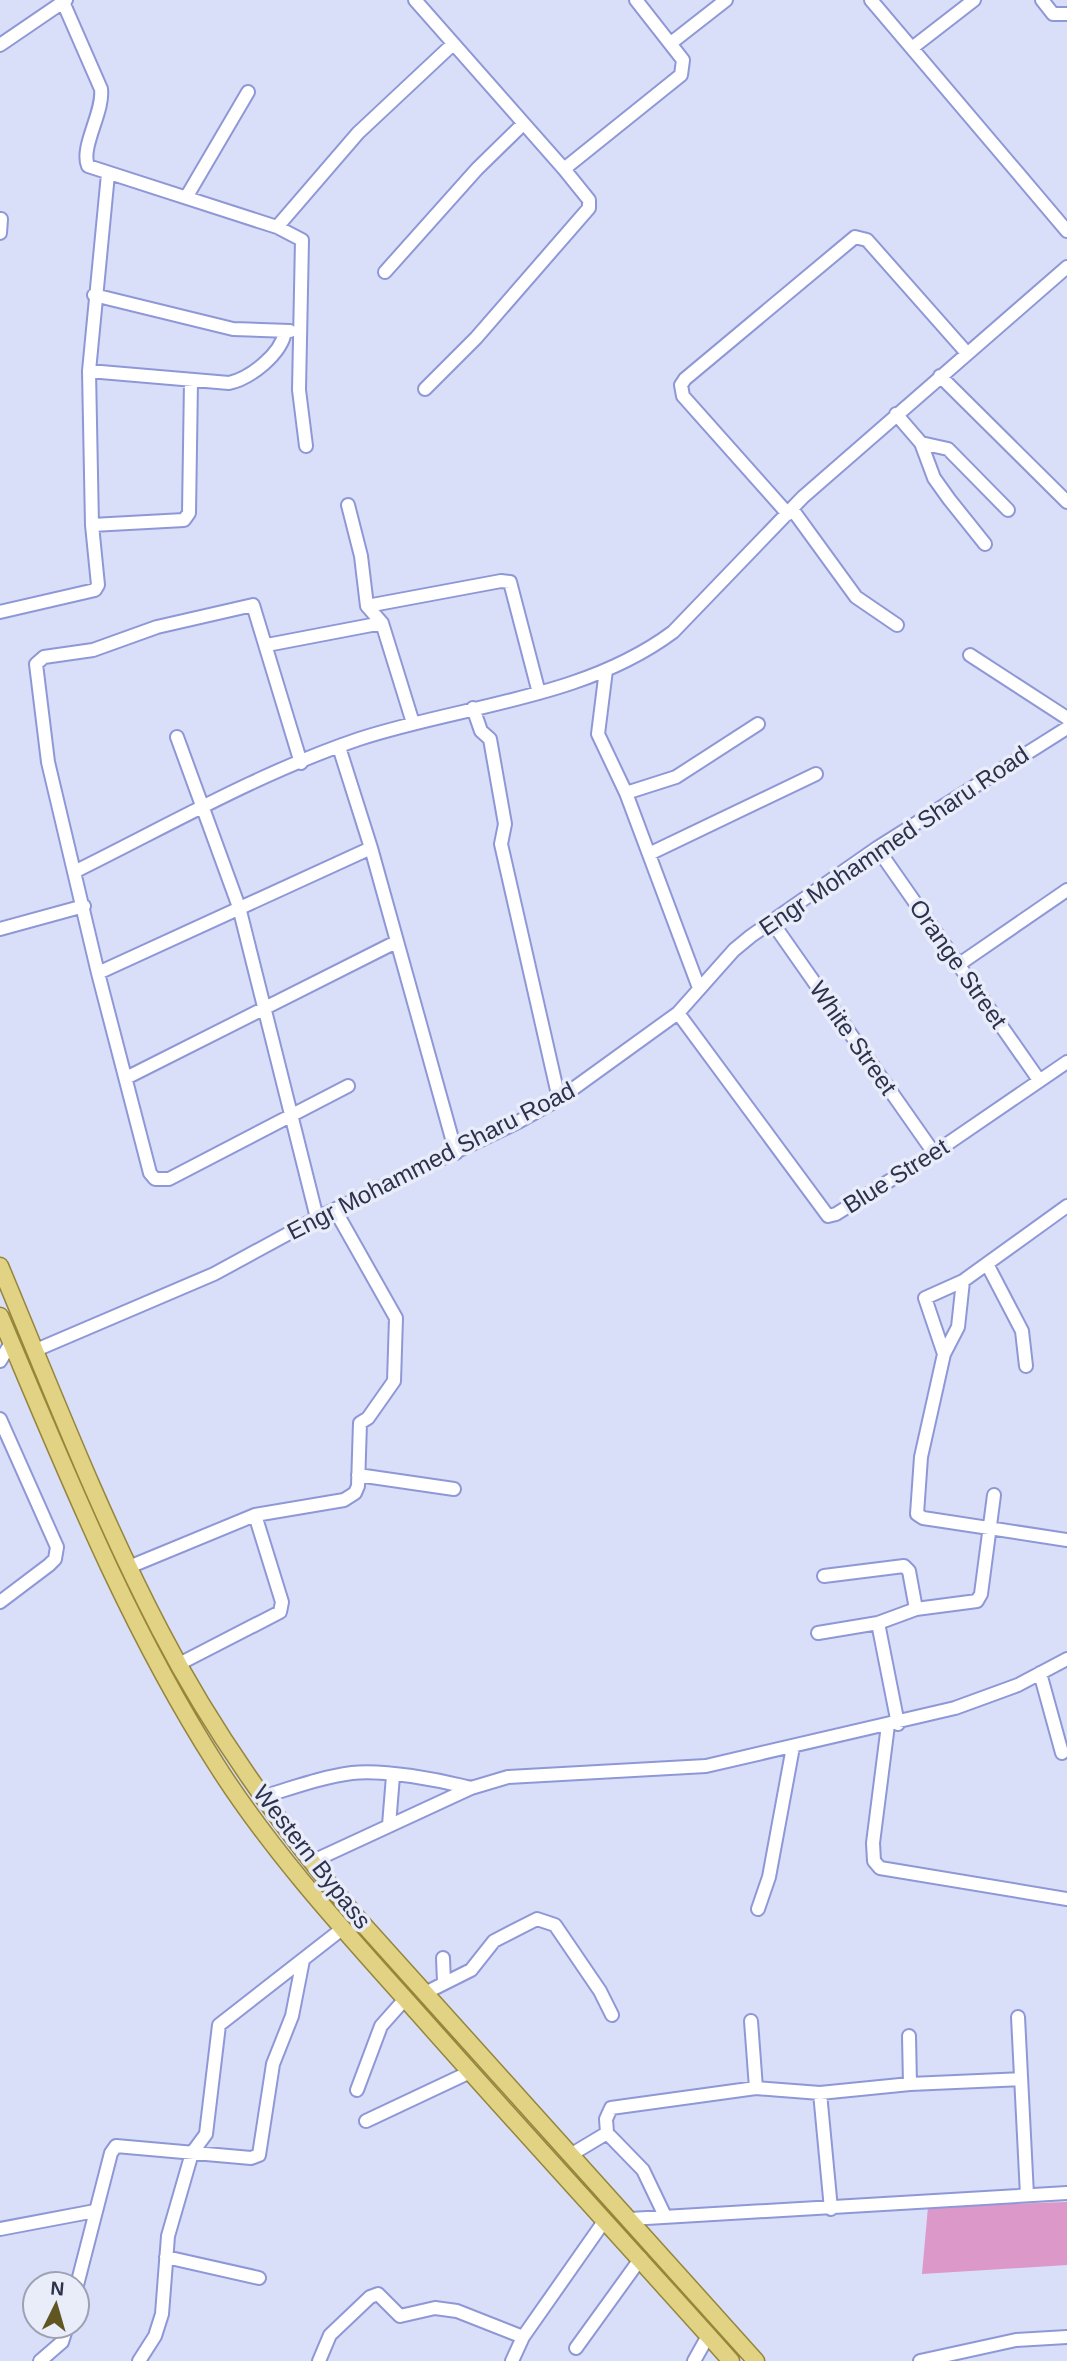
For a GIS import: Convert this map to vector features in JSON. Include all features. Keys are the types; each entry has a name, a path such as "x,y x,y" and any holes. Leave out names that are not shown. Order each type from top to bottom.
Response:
{"main road":[{"name":"Western Bypass","path":"0,1266 129,1567 179,1664 262,1797 311,1862 425,1993 756,2361"},
{"name":"Western Bypass","path":"0,1316 115,1584 175,1698 244,1805 342,1929 731,2361"},
{"path":"488,2091 502,2079"}],"street":[{"path":"415,0 589,200 589,208 476,338 425,389"},
{"path":"564,169 681,75 683,60 636,0"},
{"path":"671,43 726,0"},
{"path":"871,0 1067,230"},
{"path":"912,48 974,0"},
{"path":"1042,0 1053,15 1067,14"},
{"path":"0,45 64,1 102,94 86,162 108,174 187,196 277,227 302,240 299,390 306,446"},
{"path":"277,227 358,134 453,44"},
{"path":"187,196 248,92"},
{"path":"385,272 477,169 522,125"},
{"path":"0,612 97,588 92,525 89,371 94,295 108,174"},
{"path":"0,233 1,219"},
{"path":"897,625 856,597 790,511 683,397 681,384 855,237 867,240 966,352"},
{"path":"76,871 203,808 339,747 413,723 539,693 606,670 673,632 790,511 966,352 1067,267"},
{"path":"94,295 233,329 301,330"},
{"path":"89,371 229,383 241,380 281,346 285,331"},
{"path":"940,376 1067,502"},
{"path":"92,525 184,520 189,513 191,381"},
{"path":"897,414 921,443 934,478 985,544"},
{"path":"921,443 948,449 979,477 1008,510"},
{"path":"348,505 361,556 367,606 382,623 413,723"},
{"path":"367,606 501,581 510,582 539,693"},
{"path":"301,763 255,607 246,604 157,627 93,650 38,660 35,670 48,762 76,871 98,973 150,1173 162,1181 348,1086"},
{"path":"267,645 382,623"},
{"path":"970,655 1067,718"},
{"path":"606,670 598,734 626,793 699,988"},
{"path":"473,708 481,731 489,739 505,824 500,844 559,1099"},
{"path":"626,793 676,777 758,724"},
{"name":"Engr Mohammed Sharu Road","path":"36,1350 214,1274 317,1218 456,1153 559,1099 678,1013 734,950 772,922 877,848 1067,728"},
{"path":"177,737 239,907 289,1115 317,1218"},
{"path":"339,747 372,848 456,1153"},
{"path":"649,854 816,774"},
{"path":"98,973 372,848"},
{"name":"Orange Street","path":"877,848 1039,1080"},
{"path":"958,965 1067,890"},
{"path":"0,929 84,906"},
{"name":"White Street","path":"772,922 934,1153"},
{"path":"125,1079 396,942"},
{"name":"Blue Street","path":"678,1013 823,1214 836,1214 934,1153 1067,1062"},
{"path":"944,1354 925,1298 963,1281 1067,1206"},
{"path":"129,1567 255,1515 344,1500 355,1493 360,1423 368,1418 394,1381 396,1318 335,1210"},
{"path":"987,1264 1022,1331 1026,1366"},
{"path":"963,1281 958,1327 944,1354 921,1457 916,1510 923,1518 1067,1540"},
{"path":"0,1361 11,1343"},
{"path":"0,1419 57,1548 55,1559 50,1565 0,1602"},
{"path":"358,1475 454,1489"},
{"path":"818,1633 878,1623 916,1609 979,1599 994,1495"},
{"path":"179,1664 280,1612 282,1602 255,1515"},
{"path":"824,1576 904,1566 909,1571 916,1609"},
{"path":"878,1623 893,1724 873,1843 874,1861 880,1868 1067,1899"},
{"path":"311,1862 471,1787 512,1776 706,1766 893,1724 968,1704 1018,1685 1067,1659"},
{"path":"1040,1673 1061,1725 1063,1747"},
{"path":"758,1909 769,1877 793,1747"},
{"path":"262,1797 313,1781 353,1773 445,1781 471,1787"},
{"path":"389,1825 393,1776"},
{"path":"425,1993 471,1970 494,1941 529,1921 546,1920 555,1925 600,1991 612,2015"},
{"path":"139,2361 155,2336 162,2314 168,2236 192,2153 206,2134 219,2025 342,1929"},
{"path":"443,1958 444,1982"},
{"path":"81,2270 95,2211 116,2147 251,2158 259,2155 273,2064 292,2016 303,1960"},
{"path":"357,2090 381,2026 405,1999"},
{"path":"1018,2017 1027,2195"},
{"path":"751,2021 756,2088"},
{"path":"909,2036 910,2084"},
{"path":"366,2121 470,2072"},
{"path":"665,2216 643,2169 607,2133 608,2112 616,2106 756,2088 820,2093 910,2084 1021,2079"},
{"path":"820,2093 831,2209"},
{"path":"572,2154 607,2133"},
{"path":"630,2219 1067,2193"},
{"path":"0,2229 95,2211"},
{"path":"513,2361 523,2337 605,2220"},
{"path":"166,2257 258,2278"},
{"path":"576,2348 641,2258"},
{"path":"319,2361 330,2335 370,2297 378,2294 400,2316 435,2308 457,2311 523,2337"},
{"path":"694,2361 708,2336"},
{"path":"920,2361 1016,2340 1067,2337"},
{"path":"40,2361 63,2340"}],"shaded area":[{"path":"1067,2202 1067,2265 922,2274 928,2207"}]}
